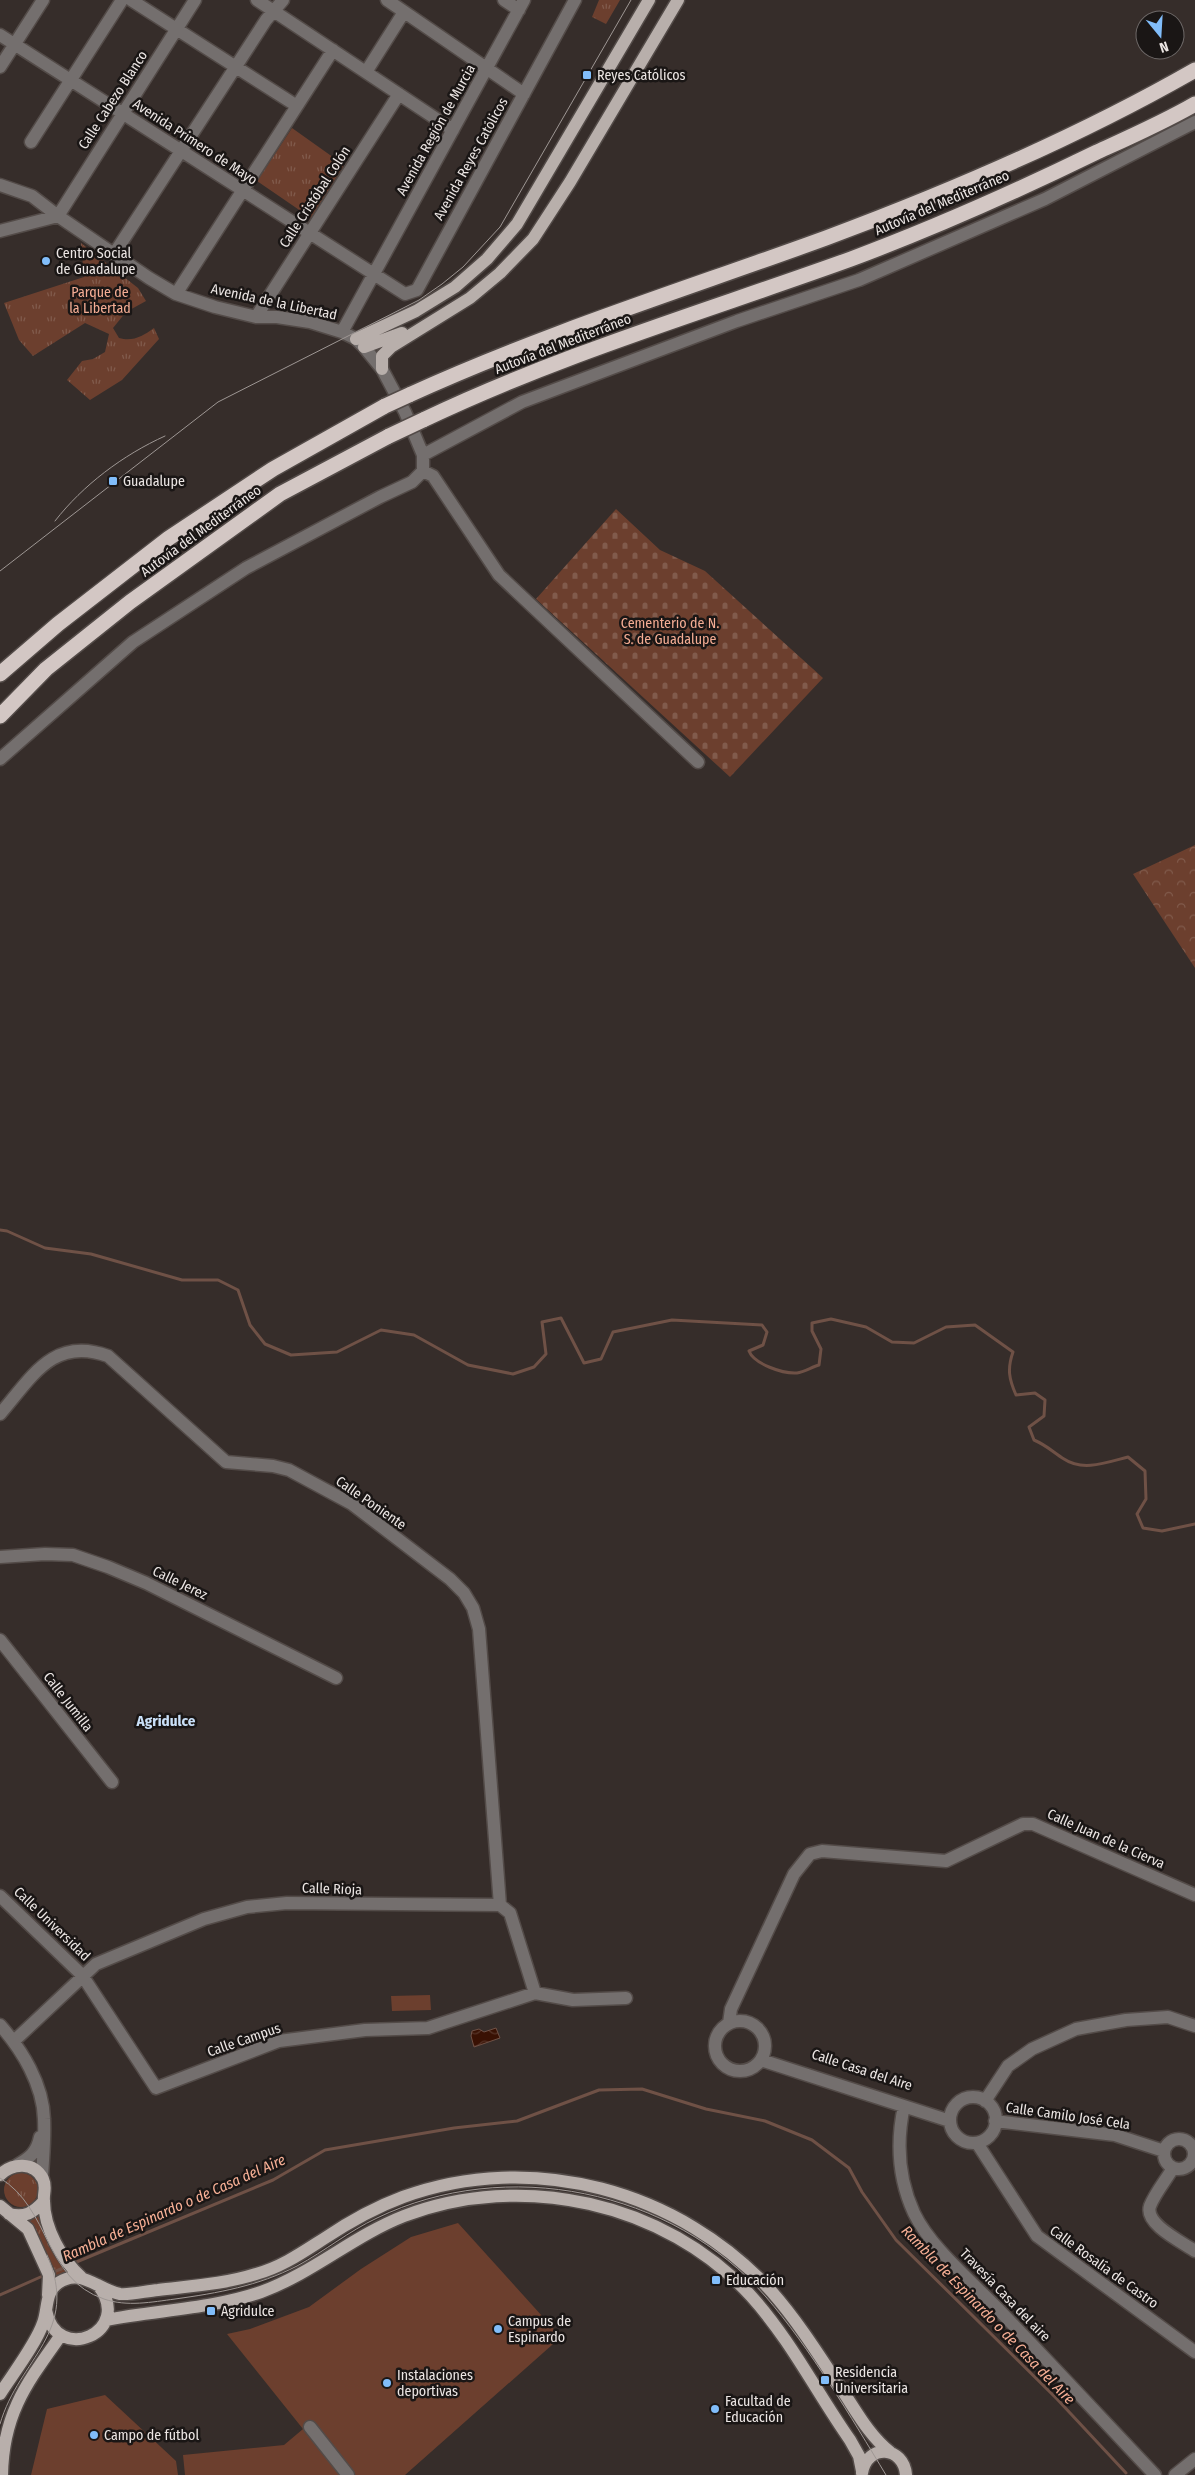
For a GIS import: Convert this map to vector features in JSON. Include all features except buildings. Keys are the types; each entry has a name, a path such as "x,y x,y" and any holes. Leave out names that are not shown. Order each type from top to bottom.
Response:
{"highway":[{"name":"Autovía del Mediterráneo","path":"0,674 58,624 169,538 273,469 385,406 545,338 826,238 980,176 1039,151 1195,70"},
{"name":"Autovía del Mediterráneo","path":"0,714 46,669 130,602 280,494 388,436 513,380 852,258 965,212 1046,177 1195,104"}],"main road":[{"path":"360,343 455,287 487,259 517,224 649,0"},
{"path":"382,369 382,356 391,347 470,298 500,273 533,239 570,182 678,0"},
{"path":"360,343 432,323"},
{"path":"0,2175 5,2170 17,2165 30,2167 42,2177 46,2189 44,2201 48,2222 57,2245 70,2267 81,2277 119,2294 220,2282 255,2275 290,2260 366,2214 402,2198 435,2188 485,2178 543,2179 589,2185 614,2192 659,2208 706,2235 740,2261 784,2306 870,2431 890,2452 903,2462 906,2475"},
{"path":"106,2320 212,2304 260,2292 300,2275 374,2230 404,2216 445,2203 516,2196 541,2196 582,2202 618,2212 664,2230 698,2250 736,2281 777,2330 850,2440 859,2456 862,2473"},
{"path":"2,2209 19,2216 34,2212 44,2201"},
{"path":"0,2394 43,2324 49,2275 28,2229 2,2209"},
{"path":"81,2277 70,2277 57,2284 47,2303 48,2319 61,2335 71,2339 82,2339 92,2336 100,2330 109,2310 107,2300 98,2285"},
{"path":"2,2475 2,2450 10,2418 33,2374 61,2335"},
{"path":"862,2473 866,2460 872,2455 878,2452 890,2452"}],"street":[{"path":"0,67 43,0"},
{"path":"31,142 122,0"},
{"path":"131,0 297,106"},
{"name":"Calle Cabezo Blanco","path":"58,216 195,0"},
{"path":"257,0 453,130"},
{"path":"114,254 273,10 283,0"},
{"path":"387,0 524,94"},
{"path":"504,0 521,5"},
{"name":"Avenida Reyes Católicos","path":"375,274 405,294 417,290 575,0"},
{"name":"Avenida Región de Murcia","path":"342,332 521,5"},
{"path":"366,72 404,12"},
{"name":"Avenida Primero de Mayo","path":"0,35 375,274"},
{"path":"176,294 333,50"},
{"name":"Calle Cristóbal Colón","path":"256,317 399,94"},
{"path":"423,456 522,402 719,328 859,280 1045,199 1195,122"},
{"name":"Avenida de la Libertad","path":"0,185 32,196 58,216 176,294 215,308 256,317 277,316 310,322 342,332 360,343"},
{"path":"0,231 58,216"},
{"path":"0,759 133,642 246,568 412,482 423,471 423,456 405,412 382,369 360,343"},
{"path":"423,471 433,476 499,575 698,762"},
{"name":"Calle Poniente","path":"0,1414 33,1375 54,1355 91,1350 108,1356 226,1462 273,1466 288,1470 324,1488 352,1504 450,1579 464,1593 474,1608 479,1629 500,1905"},
{"name":"Calle Jerez","path":"0,1557 45,1554 73,1555 146,1583 336,1678"},
{"name":"Calle Jumilla","path":"0,1640 112,1782"},
{"name":"Calle Juan de la Cierva","path":"729,2023 731,2009 794,1874 810,1854 816,1852 841,1851 946,1862 1022,1824 1033,1824 1195,1895"},
{"name":"Calle Universidad","path":"0,1896 82,1975"},
{"name":"Calle Rioja","path":"14,2041 82,1975 96,1964 204,1919 247,1907 287,1903 500,1905"},
{"path":"500,1905 510,1912 535,1993 573,2000 626,1998"},
{"name":"Calle Campus","path":"82,1975 156,2088 279,2041 365,2030 428,2028 535,1993"},
{"path":"986,2101 1008,2066 1032,2049 1076,2029 1126,2020 1168,2018 1195,2026"},
{"path":"746,2021 760,2030 765,2046 762,2057 754,2067 738,2071 722,2065 714,2050 714,2042 722,2027 729,2023 746,2021"},
{"path":"0,2026 14,2041 37,2086 44,2118 42,2177"},
{"path":"762,2057 904,2106 951,2117"},
{"name":"Calle Casa del Aire","path":"762,2057 951,2117"},
{"path":"979,2098 986,2101 994,2111 995,2121 989,2136 970,2143 956,2136 951,2117 954,2108 965,2099 979,2098"},
{"name":"Travesía Casa del aire","path":"904,2106 898,2144 904,2188 924,2229 940,2251 1019,2330 1155,2475"},
{"path":"17,2165 28,2159 38,2148 44,2118"},
{"name":"Calle Camilo José Cela","path":"995,2121 1115,2135 1164,2151"},
{"path":"1184,2140 1194,2150 1193,2165 1183,2169 1173,2168 1166,2162 1164,2151 1171,2141 1184,2140"},
{"name":"Calle Rosalía de Castro","path":"977,2142 1037,2236 1195,2352"},
{"path":"1173,2168 1150,2207 1149,2215 1152,2221 1195,2251"},
{"path":"310,2427 348,2475"},
{"path":"1175,2475 1195,2459"}],"green space":[{"path":"599,0 620,0 606,24 592,17"},
{"path":"292,128 344,165 311,218 257,181"},
{"name":"Parque de la Libertad","path":"81,243 138,288 146,301 126,312 113,328 119,338 138,338 154,328 159,339 122,380 90,400 67,380 82,361 93,359 105,352 109,334 85,323 33,356 19,340 4,303 84,277"},
{"name":"Cementerio de N. S. de Guadalupe","path":"616,509 660,550 705,571 823,678 730,777 536,599"},
{"path":"1195,845 1195,968 1133,874"},
{"path":"430,1995 431,2010 392,2011 391,1996"},
{"path":"21,2173 33,2178 38,2190 33,2202 21,2207 9,2202 4,2190 9,2178"},
{"path":"41,2215 71,2274 53,2281 28,2221"},
{"name":"Instalaciones deportivas","path":"458,2223 561,2337 405,2475 185,2475 183,2455 284,2445 303,2429 227,2334 250,2329 309,2307 361,2269 411,2237"},
{"name":"Campo de fútbol","path":"105,2395 176,2461 178,2475 31,2475 47,2409"}],"water":[{"path":"496,2028 500,2038 474,2047 471,2036 472,2031 479,2029 484,2032"}],"waterway":[{"path":"0,1230 7,1231 45,1248 91,1254 182,1280 218,1280 238,1290 250,1325 265,1344 291,1355 337,1352 381,1330 414,1335 468,1365 513,1374 534,1367 546,1354 542,1322 561,1318 584,1363 601,1359 613,1332 672,1320 762,1325 767,1332 763,1345 749,1351 752,1356 770,1367 784,1372 797,1373 819,1365 821,1349 812,1331 812,1323 831,1319 866,1327 892,1342 914,1343 946,1327 975,1325 1013,1352 1010,1374 1016,1395 1035,1393 1045,1400 1044,1416 1029,1427 1034,1440 1071,1463 1079,1465 1096,1465 1128,1457 1145,1471 1146,1499 1137,1514 1143,1528 1162,1531 1195,1524"},
{"name":"Rambla de Espinardo o de Casa del Aire","path":"74,2263 273,2180 325,2150 454,2128 517,2121 599,2090 642,2089 706,2109 765,2121 812,2140 849,2168 862,2192 896,2240 1057,2399 1126,2473"},
{"name":"Rambla de Espinardo o de Casa del Aire","path":"51,2273 66,2267"},
{"name":"Rambla de Espinardo o de Casa del Aire","path":"0,2295 45,2275"}],"tram line":[{"path":"0,571 218,402 419,300 463,267 500,227 631,0"},
{"path":"55,521 78,495 105,472 134,452 165,436"},
{"path":"0,2178 17,2191 29,2207 58,2260 70,2276 84,2289 104,2299 122,2303 140,2303 207,2294 253,2284 297,2266 377,2218 427,2199 479,2189 532,2187 585,2194 636,2208 684,2230 728,2260 766,2297 814,2360 886,2475"},
{"path":"0,2424 9,2401 43,2344 52,2325 57,2305 56,2282 47,2255"}],"place":[{"name":"Reyes Católicos","path":"587,75"},
{"name":"Centro Social de Guadalupe","path":"46,261"},
{"name":"Guadalupe","path":"113,481"},
{"name":"Educación","path":"716,2280"},
{"name":"Agridulce","path":"211,2311"},
{"name":"Campus de Espinardo","path":"498,2329"},
{"name":"Residencia Universitaria","path":"825,2380"},
{"name":"Instalaciones deportivas","path":"387,2383"},
{"name":"Facultad de Educación","path":"715,2409"},
{"name":"Campo de fútbol","path":"94,2435"}],"district":[{"name":"Agridulce","path":"166,1721"}]}
